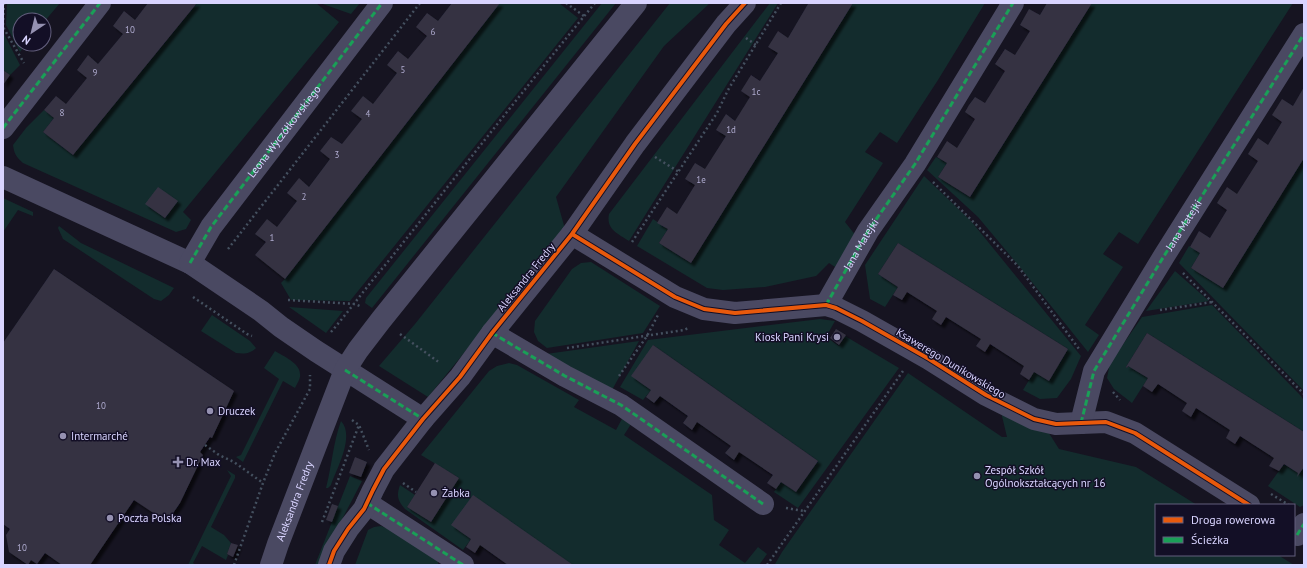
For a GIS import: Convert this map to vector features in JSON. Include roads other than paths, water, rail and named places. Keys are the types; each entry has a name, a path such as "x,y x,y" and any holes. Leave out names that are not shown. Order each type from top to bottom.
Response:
{"street":[{"path":"3,128 100,3"},
{"name":"Leona Wyczółkowskiego","path":"190,263 211,227 382,3"},
{"name":"Aleksandra Fredry","path":"271,565 345,370 381,320 636,3"},
{"name":"Aleksandra Fredry","path":"329,565 334,551 348,529 364,509 372,490 384,469 423,419 460,377 492,333 572,234 635,144 726,24 744,3"},
{"name":"Jana Matejki","path":"826,305 868,231 915,164 1013,3"},
{"name":"Jana Matejki","path":"1081,423 1094,371 1164,256 1304,34"},
{"path":"3,177 190,263 261,311 316,351 423,419"},
{"name":"Ksawerego Dunikowskiego","path":"572,234 675,297 704,310 735,313 826,305 836,308 929,359 991,398 1034,419 1056,424 1106,422 1135,433 1247,504"},
{"path":"492,333 565,376 621,405 763,504"},
{"path":"367,503 462,565"}],"place":[{"name":"Kiosk Pani Krysi","path":"837,337"},
{"name":"Druczek","path":"210,411"},
{"name":"Intermarché","path":"63,436"},
{"name":"Dr. Max","path":"178,462"},
{"name":"Zespół Szkół Ogólnokształcących nr 16","path":"977,476"},
{"name":"Żabka","path":"434,493"},
{"name":"Poczta Polska","path":"110,518"}]}
